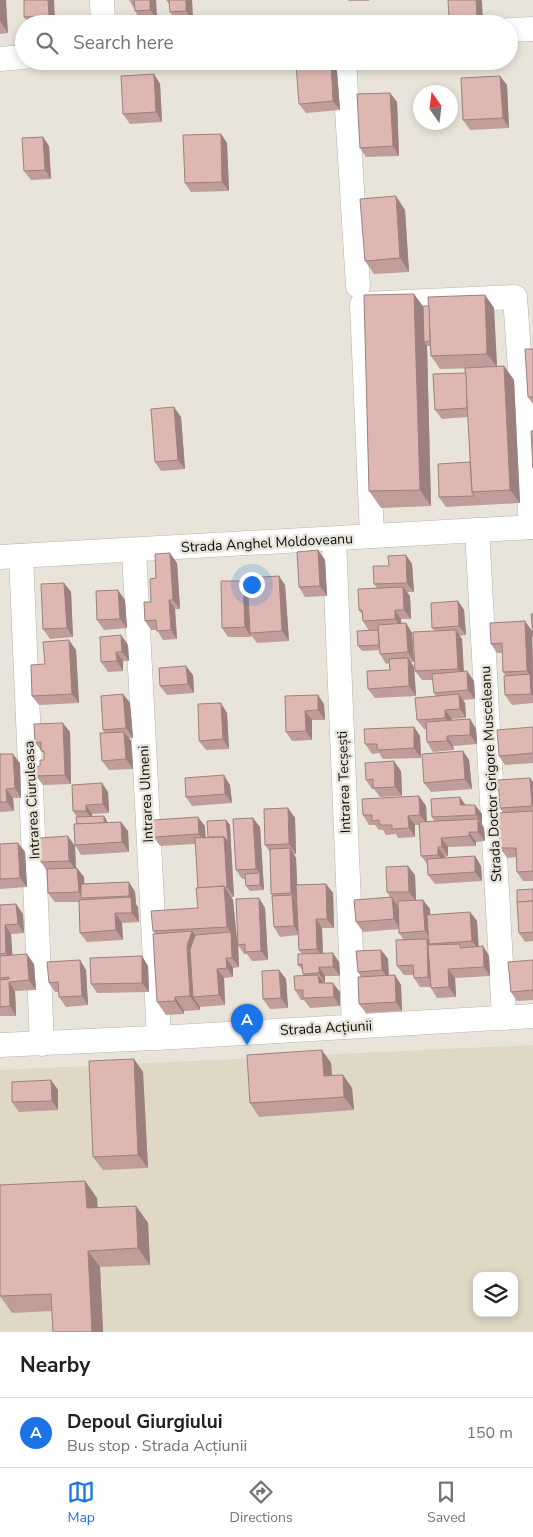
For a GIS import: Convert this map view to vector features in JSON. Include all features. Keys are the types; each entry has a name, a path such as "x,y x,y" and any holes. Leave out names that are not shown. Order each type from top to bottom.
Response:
{"street":[{"path":"102,0 103,15"},
{"path":"518,30 533,29"},
{"path":"0,59 15,58"},
{"path":"345,70 358,286"},
{"path":"372,536 362,304 515,297 532,527"},
{"path":"533,356 530,357 533,403"},
{"name":"Strada Anghel Moldoveanu","path":"10,557 532,527"},
{"name":"Strada Doctor Grigore Musceleanu","path":"477,530 504,1018"},
{"name":"Intrarea Tecșești","path":"334,538 354,1026"},
{"name":"Intrarea Ulmeni","path":"134,551 159,1038"},
{"name":"Intrarea Ciuruleasa","path":"10,557 42,1044"},
{"name":"Strada Acțiunii","path":"0,1046 533,1016"}],"shaded area":[{"path":"533,1045 533,1332 0,1332 0,1070"}],"building":[{"path":"24,0 48,0 49,15 24,15"},
{"path":"134,0 150,0 150,10 135,11"},
{"path":"169,0 186,0 186,11 170,12"},
{"path":"448,0 476,0 477,15 449,15"},
{"path":"296,70 331,70 333,101 299,104"},
{"path":"154,74 156,112 123,114 121,76"},
{"path":"500,76 503,118 463,120 461,78"},
{"path":"390,93 393,146 360,148 357,94"},
{"path":"221,134 222,182 185,183 183,135"},
{"path":"43,137 45,170 24,171 22,138"},
{"path":"396,196 400,258 365,261 360,199"},
{"path":"414,294 420,490 369,491 364,295"},
{"path":"485,295 487,354 431,356 428,297"},
{"path":"423,306 429,306 430,341 424,342"},
{"path":"525,349 533,349 533,397 528,397"},
{"path":"504,366 510,490 472,492 465,368"},
{"path":"466,373 467,408 435,410 433,374"},
{"path":"174,407 178,460 155,462 151,409"},
{"path":"531,431 533,431 533,468"},
{"path":"470,462 472,492 474,496 439,497 438,464"},
{"path":"318,550 320,586 299,587 297,552"},
{"path":"170,553 173,600 169,600 171,630 157,631 156,620 145,621 144,602 151,602 150,579 156,578 155,554"},
{"path":"406,555 407,583 374,584 373,566 389,566 388,556"},
{"path":"279,576 282,631 250,633 247,578"},
{"path":"221,581 243,581 245,627 222,628"},
{"path":"64,583 67,628 43,629 41,584"},
{"path":"403,587 404,610 395,610 395,619 363,621 362,610 359,610 358,589"},
{"path":"118,590 120,619 97,620 96,591"},
{"path":"458,601 459,626 432,628 431,603"},
{"path":"531,614 533,614 533,637"},
{"path":"525,621 527,671 503,672 502,643 491,644 490,623"},
{"path":"406,623 408,652 380,654 378,625"},
{"path":"378,630 379,645 358,646 357,631"},
{"path":"456,630 458,669 415,671 413,632"},
{"path":"121,635 122,652 116,652 117,661 101,662 100,637"},
{"path":"69,640 72,694 32,696 31,665 45,664 43,642"},
{"path":"408,658 409,686 368,689 367,671 390,670 389,659"},
{"path":"186,666 188,684 160,686 159,668"},
{"path":"467,671 468,690 434,693 432,674"},
{"path":"530,674 531,694 505,695 504,676"},
{"path":"123,694 126,728 103,730 101,696"},
{"path":"459,694 460,709 445,710 445,718 417,720 415,698"},
{"path":"318,695 318,710 305,711 306,731 286,732 285,696"},
{"path":"221,703 223,739 199,741 198,704"},
{"path":"470,719 470,735 447,736 447,741 427,742 426,722"},
{"path":"63,723 65,775 36,776 36,767 40,766 40,760 44,760 44,751 41,751 41,742 35,743 34,724"},
{"path":"414,727 414,748 377,750 377,744 365,744 364,729"},
{"path":"533,727 533,753 499,756 497,730"},
{"path":"124,732 126,759 102,761 100,733"},
{"path":"463,751 465,779 424,783 422,754"},
{"path":"0,754 13,754 15,788 6,789 7,802 0,802"},
{"path":"394,761 395,787 373,788 373,779 366,780 365,763"},
{"path":"224,775 225,794 186,797 185,778"},
{"path":"530,778 532,806 500,808 498,780"},
{"path":"102,783 103,804 86,805 86,811 73,811 72,785"},
{"path":"419,796 420,815 408,816 409,828 392,829 392,825 380,825 379,820 372,821 372,815 363,815 362,799"},
{"path":"460,797 460,805 475,805 476,815 432,817 431,799"},
{"path":"288,808 289,844 265,845 264,809"},
{"path":"533,811 533,871 517,872 516,848 500,848 498,813"},
{"path":"104,816 104,823 77,824 76,817"},
{"path":"198,817 199,834 154,837 153,820"},
{"path":"253,818 256,869 236,870 233,819"},
{"path":"478,819 478,832 469,832 469,836 441,838 442,847 438,847 438,855 421,856 419,822"},
{"path":"226,820 228,841 224,837 208,837 207,821"},
{"path":"121,822 122,842 75,845 74,824"},
{"path":"68,836 69,861 41,862 40,838"},
{"path":"224,837 227,887 198,888 195,838"},
{"path":"18,843 20,878 0,879 0,844"},
{"path":"290,848 291,893 271,894 270,849"},
{"path":"475,856 475,872 428,875 427,859"},
{"path":"408,866 409,892 387,892 386,867"},
{"path":"77,868 79,892 48,893 47,869"},
{"path":"260,873 260,885 246,886 245,874"},
{"path":"129,882 129,896 81,898 81,884"},
{"path":"326,884 327,919 316,919 317,949 299,950 296,885"},
{"path":"224,886 227,927 153,931 151,911 198,908 196,888"},
{"path":"533,889 533,901 517,902 517,890"},
{"path":"292,895 294,926 274,927 272,896"},
{"path":"131,897 132,913 115,913 116,930 80,933 79,900"},
{"path":"392,897 394,919 356,922 354,900"},
{"path":"259,898 261,951 245,952 245,944 238,945 236,899"},
{"path":"423,900 425,931 399,933 398,901"},
{"path":"533,901 533,932 519,933 517,902"},
{"path":"16,904 18,924 5,925 6,953 0,954 0,905"},
{"path":"470,912 472,941 429,944 427,915"},
{"path":"192,931 187,946 190,996 175,997 175,1001 157,1002 153,934"},
{"path":"231,932 232,958 226,958 227,968 217,969 219,995 193,997 190,950 195,935"},
{"path":"427,939 428,977 414,978 413,965 397,966 396,940"},
{"path":"460,944 460,948 483,946 484,967 448,969 449,987 431,988 428,945"},
{"path":"381,950 382,970 358,972 356,951"},
{"path":"333,953 333,967 319,967 319,973 303,974 302,964 298,965 298,954"},
{"path":"27,954 29,980 9,982 10,1006 0,1007 0,980 9,979 9,977 0,978 0,956"},
{"path":"142,956 142,983 91,984 90,958"},
{"path":"80,960 82,996 59,997 58,982 49,983 47,962"},
{"path":"533,960 533,990 511,992 508,962"},
{"path":"279,970 281,998 263,999 262,971"},
{"path":"318,975 319,983 333,983 334,997 303,998 303,990 295,990 294,976"},
{"path":"395,975 396,1002 359,1004 358,977"},
{"path":"322,1050 324,1076 343,1075 344,1097 250,1103 247,1055"},
{"path":"134,1059 138,1155 93,1157 89,1061"},
{"path":"51,1080 52,1101 12,1102 12,1082"},
{"path":"85,1181 87,1208 136,1206 138,1248 88,1251 92,1332 53,1332 51,1294 0,1296 0,1185"}],"place":[{"name":"Depoul Giurgiului","path":"247,1045"}]}
